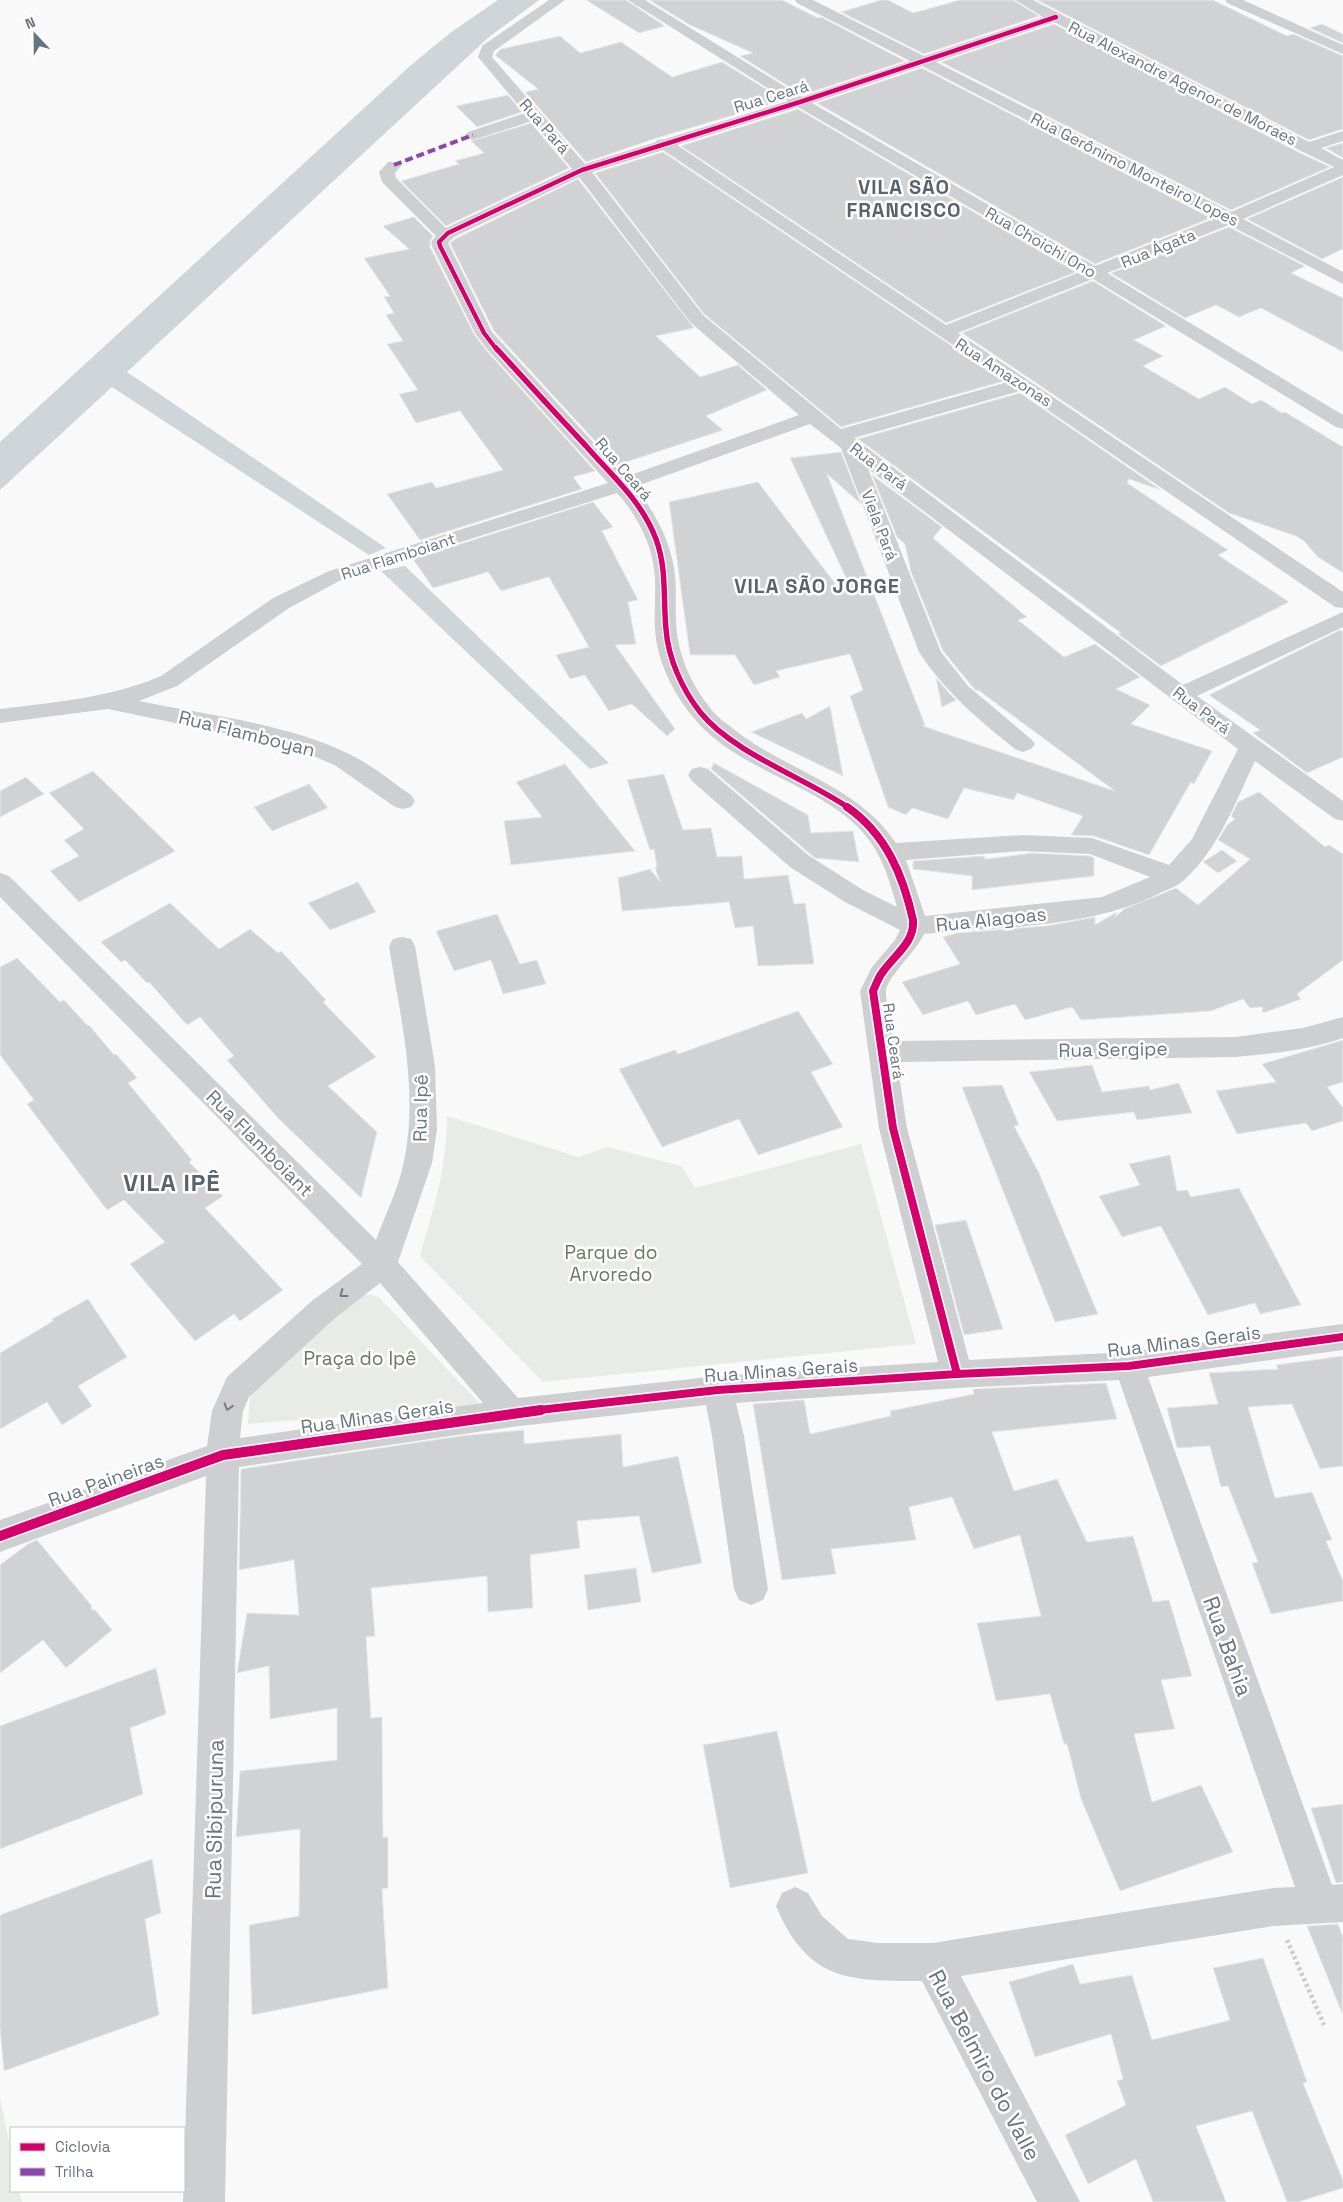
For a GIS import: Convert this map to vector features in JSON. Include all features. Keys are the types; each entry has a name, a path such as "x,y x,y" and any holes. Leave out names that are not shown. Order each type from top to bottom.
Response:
{"street":[{"name":"Rua Pará","path":"558,0 487,49 484,53 582,170 682,302 697,318 812,417 1251,747 1343,813"},
{"name":"Rua Choichi Ono","path":"635,0 800,102 1095,274 1343,423"},
{"name":"Rua Gerônimo Monteiro Lopes","path":"802,0 1231,218 1343,279"},
{"name":"Rua Alexandre Agenor de Moraes","path":"1022,0 1343,168"},
{"path":"1232,0 1343,50"},
{"name":"Rua Ceará","path":"957,1374 893,1128 873,991 882,972 906,948 914,926 900,873 890,852 872,827 851,808 825,791 758,757 700,712 677,671 668,646 664,606 665,576 661,554 651,527 640,506 493,345 484,333 439,242 444,235 582,170 663,143 800,102 1056,17"},
{"path":"473,135 535,115"},
{"path":"1307,148 1343,136"},
{"name":"Rua Amazonas","path":"663,143 1023,384 1343,602"},
{"path":"394,165 387,172 388,179 444,235"},
{"name":"Rua Ágata","path":"944,332 1095,274 1231,218 1343,168"},
{"path":"843,439 1023,384"},
{"name":"Rua Flamboiant","path":"0,716 109,702 150,691 169,681 281,603 336,575 622,485 812,417"},
{"name":"Viela Pará","path":"843,439 936,663 956,689 1023,744"},
{"path":"1182,694 1343,619"},
{"name":"Rua Flamboyan","path":"109,702 280,737 315,748 344,761 403,801"},
{"name":"Rua Alagoas","path":"700,775 799,861 854,896 914,926 1035,915 1105,906 1144,891 1173,876 1202,844 1251,747"},
{"path":"890,852 1022,843 1092,846 1173,876"},
{"name":"Rua Flamboiant","path":"0,882 382,1265 511,1413"},
{"name":"Rua Ipê","path":"382,1265 418,1163 423,1129 421,1066 402,946"},
{"name":"Rua Sergipe","path":"881,1052 1235,1047 1304,1039 1343,1027"},
{"name":"Rua Sibipuruna","path":"205,2193 222,1455 226,1415 232,1395 238,1387 324,1309 382,1265"},
{"name":"Rua Minas Gerais","path":"222,1455 511,1413 718,1390 957,1374 1129,1366 1343,1337"},
{"name":"Rua Bahia","path":"1129,1366 1332,1904"},
{"path":"718,1390 728,1436 750,1589"},
{"name":"Rua Paineiras","path":"0,1536 222,1455"},
{"path":"933,1962 1273,1907 1332,1904"},
{"name":"Rua Belmiro do Valle","path":"795,1906 809,1929 841,1957 878,1962 933,1962 1059,2202"}],"path":[{"path":"1273,1907 1324,2025"}],"green space":[{"name":"Parque do Arvoredo","path":"447,1116 579,1157 607,1147 682,1166 695,1188 861,1144 916,1344 543,1382 420,1256 442,1170"},
{"name":"Praça do Ipê","path":"368,1294 379,1297 482,1406 248,1424 250,1395 359,1296"},
{"path":"0,2097 10,2147 10,2192 19,2192 22,2202 0,2202"}],"shaded area":[{"path":"498,0 539,0 489,37 127,372 386,548 369,555 112,387 0,490 0,442 410,66 450,33"},
{"path":"405,566 609,763 590,769 381,571"},
{"path":"1222,850 1237,861 1218,873 1203,862"}],"building":[{"path":"586,0 626,0 665,26 639,33"},
{"path":"649,0 782,0 818,18 821,17 905,61 802,95 740,56 753,53 690,25"},
{"path":"881,0 888,0 913,13 960,0 1013,0 1039,16 924,54 841,12"},
{"path":"1037,0 1213,0 1287,36 1293,34 1343,56 1343,129 1309,140"},
{"path":"1054,24 1330,167 1231,210 941,62"},
{"path":"1322,24 1343,34 1343,43 1310,28"},
{"path":"560,36 580,53 621,42 672,77 722,62 784,100 657,138 586,162 525,92 538,89 495,55 501,49"},
{"path":"922,68 1211,218 1095,264 817,103"},
{"path":"508,95 522,112 477,127 456,106"},
{"path":"798,109 1076,272 946,323 681,146"},
{"path":"531,123 569,168 446,226 401,181 459,164 455,161 484,153 471,141"},
{"path":"1343,143 1343,158 1326,148"},
{"path":"663,152 1004,381 841,427 704,314 595,173"},
{"path":"1343,177 1343,249 1322,259 1247,219"},
{"path":"578,179 694,328 656,336 700,377 738,365 767,390 706,416 723,430 617,465 494,331 450,243"},
{"path":"414,217 433,236 430,241 430,247 474,334 486,350 595,471 573,477 582,489 420,540 387,494 432,482 436,488 503,470 460,411 416,423 399,394 418,390 387,344 403,341 386,315 394,313 384,297 390,296 364,258 409,249 383,226"},
{"path":"1229,227 1305,266 1291,273 1343,298 1343,352 1261,308 1239,317 1216,305 1185,318 1111,273"},
{"path":"1093,281 1166,326 1134,340 1163,356 1143,366 1199,399 1225,387 1252,404 1261,400 1282,413 1285,412 1343,447 1343,573 1318,557 1304,541 1296,536 1229,513 962,333"},
{"path":"1020,393 1161,490 1129,479 1127,483 1228,550 1218,555 1289,602 1161,666 1118,634 1121,633 858,439"},
{"path":"841,452 861,504 827,474 925,725 923,726 1115,791 978,690 976,691 943,651 911,572 905,544 897,537 872,475 942,527 933,538 1027,617 1018,620 1064,657 1095,644 1140,677 1116,689 1150,705 1131,724 1212,751 1194,784 1191,782 1149,855 1094,836 1071,835 1083,816 1017,793 1014,800 964,788 948,819 912,808 906,815 888,807 850,696 863,690 850,654 776,671 780,677 754,685 735,655 690,655 669,502 758,482 837,586 847,580 790,458"},
{"path":"593,502 613,527 602,531 638,600 628,602 636,644 615,645 675,729 667,736 632,704 609,711 585,675 570,679 556,655 589,647 549,577 501,591 488,572 433,588 413,559"},
{"path":"1340,630 1343,632 1343,757 1307,773 1253,733 1260,730 1209,695"},
{"path":"936,678 950,694 956,700 942,707"},
{"path":"830,706 843,776 751,732 802,713 806,719"},
{"path":"714,763 808,815 811,833 853,831 859,862 815,858 711,769"},
{"path":"565,764 635,851 511,865 504,821 542,817 516,782"},
{"path":"93,771 175,851 79,902 50,871 79,856 64,840 84,829 49,793"},
{"path":"664,774 683,830 711,828 717,857 742,856 744,879 788,875 794,904 805,903 814,964 758,966 753,926 735,928 729,902 622,911 618,878 650,869 660,882 655,868 657,867 654,849 650,850 627,780"},
{"path":"26,777 44,794 0,817 0,791"},
{"path":"309,784 328,808 272,831 254,807"},
{"path":"1259,792 1325,847 1329,845 1343,854 1343,960 1297,994 1301,999 1263,1013 1262,1007 1250,1008 1243,999 1211,1011 1081,1020 1072,1007 1025,1020 1015,1004 976,1015 968,1001 923,1015 902,982 960,964 943,937 957,933 1046,926 1095,917 1095,925 1117,912 1114,918 1124,909 1176,888 1198,905 1250,859 1218,840 1227,825 1235,819 1231,816 1238,802"},
{"path":"1033,853 1090,856 1094,858 1094,876 972,890 972,876 913,869 913,861 984,856 985,859"},
{"path":"358,882 376,912 330,930 308,903"},
{"path":"170,903 219,949 250,929 278,953 281,951 326,1000 323,1002 376,1057 328,1086 377,1132 361,1198 278,1118 227,1060 234,1056 200,1017 187,1025 149,982 147,983 125,960 121,962 101,942"},
{"path":"497,914 520,964 537,960 546,984 503,994 491,960 454,971 436,931"},
{"path":"17,958 60,1002 64,1000 89,1025 114,1055 116,1054 137,1078 128,1083 192,1160 189,1162 223,1196 205,1208 283,1290 240,1321 234,1314 195,1341 130,1264 165,1242 124,1200 107,1210 27,1104 34,1100 0,1055 0,967"},
{"path":"798,1011 833,1064 811,1072 843,1127 758,1155 739,1119 662,1147 619,1069 675,1050 678,1054"},
{"path":"1343,1040 1343,1082 1327,1087 1343,1108 1343,1121 1312,1131 1306,1123 1237,1134 1216,1091 1276,1082 1262,1064"},
{"path":"1092,1065 1102,1092 1149,1086 1150,1090 1179,1083 1192,1113 1137,1120 1134,1112 1057,1121 1029,1072"},
{"path":"1002,1085 1019,1125 1014,1126 1039,1173 1098,1314 1055,1322 962,1087"},
{"path":"1170,1155 1177,1191 1187,1190 1191,1197 1239,1188 1301,1305 1260,1314 1255,1303 1208,1315 1161,1226 1122,1237 1099,1196 1140,1185 1129,1164"},
{"path":"966,1220 1003,1329 964,1335 935,1225"},
{"path":"88,1299 127,1357 78,1386 92,1406 62,1425 47,1402 0,1429 0,1353 53,1321 52,1319"},
{"path":"1343,1356 1343,1466 1320,1469 1292,1404 1248,1407 1275,1498 1312,1492 1332,1540 1326,1541 1343,1581 1343,1601 1271,1614 1252,1563 1258,1562 1228,1486 1221,1487 1210,1446 1177,1448 1167,1408 1218,1404 1209,1373 1278,1369 1276,1365"},
{"path":"1106,1383 1117,1419 992,1432 1014,1491 1057,1479 1087,1542 1133,1536 1153,1602 1169,1600 1192,1676 1161,1680 1175,1729 1134,1734 1152,1802 1201,1785 1233,1852 1120,1891 1081,1799 1067,1744 1064,1744 1050,1694 996,1701 977,1623 1041,1616 1020,1535 974,1549 952,1497 909,1507 916,1540 831,1549 836,1574 782,1580 753,1404 804,1400 810,1434 891,1416 890,1411 974,1394 973,1389"},
{"path":"524,1430 524,1444 621,1434 623,1467 678,1456 702,1563 652,1573 639,1516 577,1521 580,1548 530,1555 533,1608 488,1612 487,1576 371,1588 375,1636 366,1637 371,1718 382,1717 383,1837 388,1837 388,1888 382,1889 388,1988 252,2015 249,1925 299,1916 300,1829 236,1837 240,1771 337,1760 337,1708 270,1719 269,1666 237,1673 247,1613 299,1615 294,1560 239,1570 241,1469 460,1436"},
{"path":"37,1540 91,1605 92,1610 95,1610 112,1630 66,1668 43,1640 0,1673 0,1565 28,1544"},
{"path":"636,1568 641,1602 588,1610 584,1575"},
{"path":"156,1668 166,1714 130,1728 143,1794 0,1849 0,1726"},
{"path":"777,1731 808,1873 730,1888 703,1745"},
{"path":"1343,1804 1343,1882 1336,1883 1311,1808"},
{"path":"152,1859 161,1913 145,1919 159,2015 4,2071 0,2028 0,1915"},
{"path":"1338,1924 1343,1937 1342,2013 1307,1926"},
{"path":"1263,1958 1307,2082 1303,2083 1343,2180 1343,2188 1298,2202 1287,2202 1252,2111 1196,2126 1226,2202 1153,2202 1136,2159 1088,2184 1065,2135 1126,2105 1117,2081 1123,2079 1111,2034 1035,2057 1009,1982 1073,1964 1080,1984 1132,1975 1152,2040 1230,2020 1213,1968"}],"marked path":[{"path":"394,165 473,135"}],"cycle path":[{"path":"957,1374 893,1128 873,991 881,973 908,941 913,928 910,908 893,857 877,833 857,814 810,784 758,757 733,740 699,710 680,679 670,653 666,637 665,577 662,558 649,523 640,506 493,345 484,333 439,242 448,233 582,170 800,102 1056,17"},
{"path":"0,1536 223,1455 511,1413 718,1390 957,1374 1129,1366 1343,1337"}],"district":[{"name":"VILA SÃO FRANCISCO","path":"904,198"},
{"name":"VILA SÃO JORGE","path":"817,586"},
{"name":"VILA IPÊ","path":"172,1183"}]}
